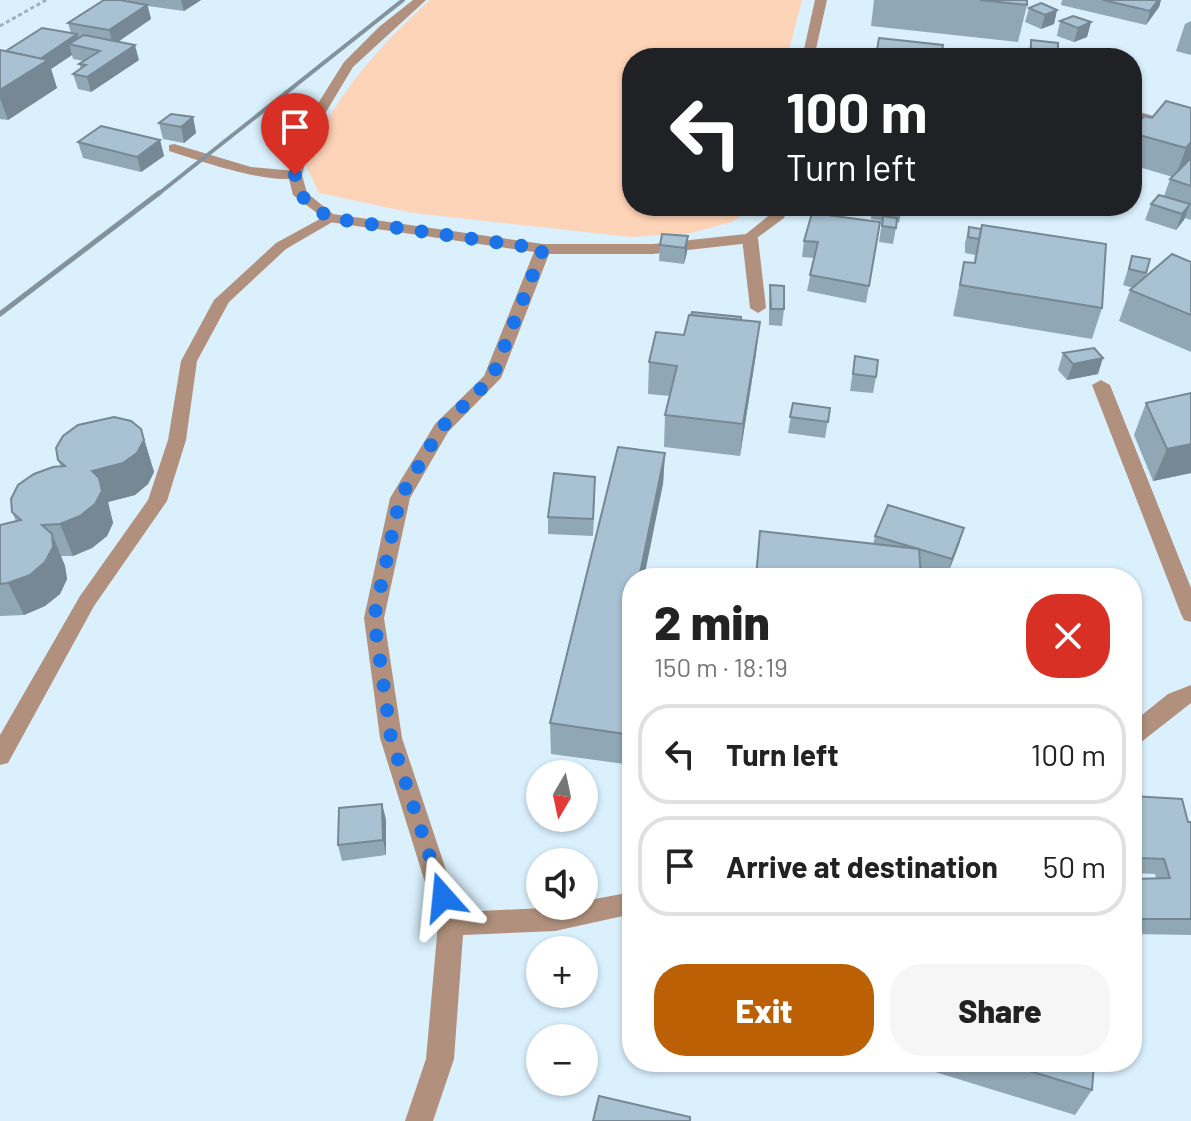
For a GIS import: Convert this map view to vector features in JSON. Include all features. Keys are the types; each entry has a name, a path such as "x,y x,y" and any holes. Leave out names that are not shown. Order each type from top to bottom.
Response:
{"street":[{"path":"420,0 383,30 348,65 307,132 295,175 300,195 329,218 543,249 653,249 750,238 778,216"},
{"path":"810,48 821,0"},
{"path":"1142,117 1191,130"},
{"path":"174,148 250,171 295,175"},
{"path":"0,756 87,601 157,501 177,440 189,361 222,300 281,246 329,218"},
{"path":"750,238 758,308"},
{"path":"419,1121 440,1059 451,924 391,738 374,618 400,498 441,428 492,378 543,249"},
{"path":"1101,385 1191,614"},
{"path":"1142,728 1176,700 1191,694"},
{"path":"451,924 555,919 622,905"}],"path":[{"path":"0,26 46,0"}],"shaded area":[{"path":"430,0 802,0 790,48 622,48 622,216 740,216 732,222 687,234 630,237 413,213 319,193 306,166 316,142 342,97 393,36"}],"building":[{"path":"104,0 147,5 109,30 68,23"},
{"path":"980,0 1027,0 1027,5"},
{"path":"1103,0 1158,0 1150,11"},
{"path":"1041,3 1057,10 1045,15 1029,8"},
{"path":"1073,16 1091,22 1078,28 1060,21"},
{"path":"42,28 77,34 40,59 6,51"},
{"path":"84,35 135,45 87,77 73,74 86,65 79,64 100,51 69,44"},
{"path":"879,38 943,45 943,48 877,48"},
{"path":"1031,40 1058,43 1058,48 1031,48"},
{"path":"0,50 48,60 0,90"},
{"path":"1166,101 1191,108 1191,142 1186,148 1142,136 1142,118 1152,118"},
{"path":"171,114 193,117 181,127 159,123"},
{"path":"101,126 160,140 137,157 78,142"},
{"path":"1191,158 1191,186 1170,179"},
{"path":"1159,195 1190,204 1182,214 1151,204"},
{"path":"811,216 880,222 869,286 810,275 818,242 804,241"},
{"path":"883,216 897,218 896,228 882,226"},
{"path":"982,225 1106,244 1102,308 960,285 964,262 975,263"},
{"path":"969,227 981,229 979,239 968,237"},
{"path":"662,234 688,236 685,248 660,245"},
{"path":"1172,254 1191,262 1191,315 1130,290"},
{"path":"1132,256 1150,259 1146,273 1129,269"},
{"path":"770,285 784,286 784,309 771,309"},
{"path":"692,312 741,317 741,320 691,315"},
{"path":"689,315 760,322 743,424 665,415 677,366 649,362 656,332 684,335"},
{"path":"1094,348 1103,358 1073,364 1063,353"},
{"path":"855,356 878,360 876,377 853,374"},
{"path":"1191,393 1191,444 1167,449 1146,403"},
{"path":"793,403 830,408 828,422 790,417"},
{"path":"114,417 131,421 141,429 144,440 137,453 123,463 92,471 99,478 102,491 95,504 80,516 60,524 42,525 52,534 53,547 45,562 30,575 0,584 0,525 21,520 12,512 11,499 18,485 34,474 65,466 58,460 56,448 63,436 78,425"},
{"path":"618,447 665,453 641,568 622,568 622,734 550,723"},
{"path":"554,473 595,477 593,519 548,517"},
{"path":"888,505 964,528 952,559 875,536"},
{"path":"760,531 919,549 920,568 757,568"},
{"path":"1142,797 1182,799 1188,822 1191,822 1191,919 1142,919 1142,879 1170,878 1164,859 1142,858"},
{"path":"382,804 383,840 338,845 339,808"},
{"path":"1033,1072 1093,1072 1092,1090"},
{"path":"599,1096 690,1117 690,1121 593,1121"}],"railway":[{"path":"157,195 403,0"},
{"path":"0,314 159,193"}],"route":[{"path":"295,175 300,195 329,218 543,249 492,378 441,428 400,498 374,618 391,738 443,897"}]}
